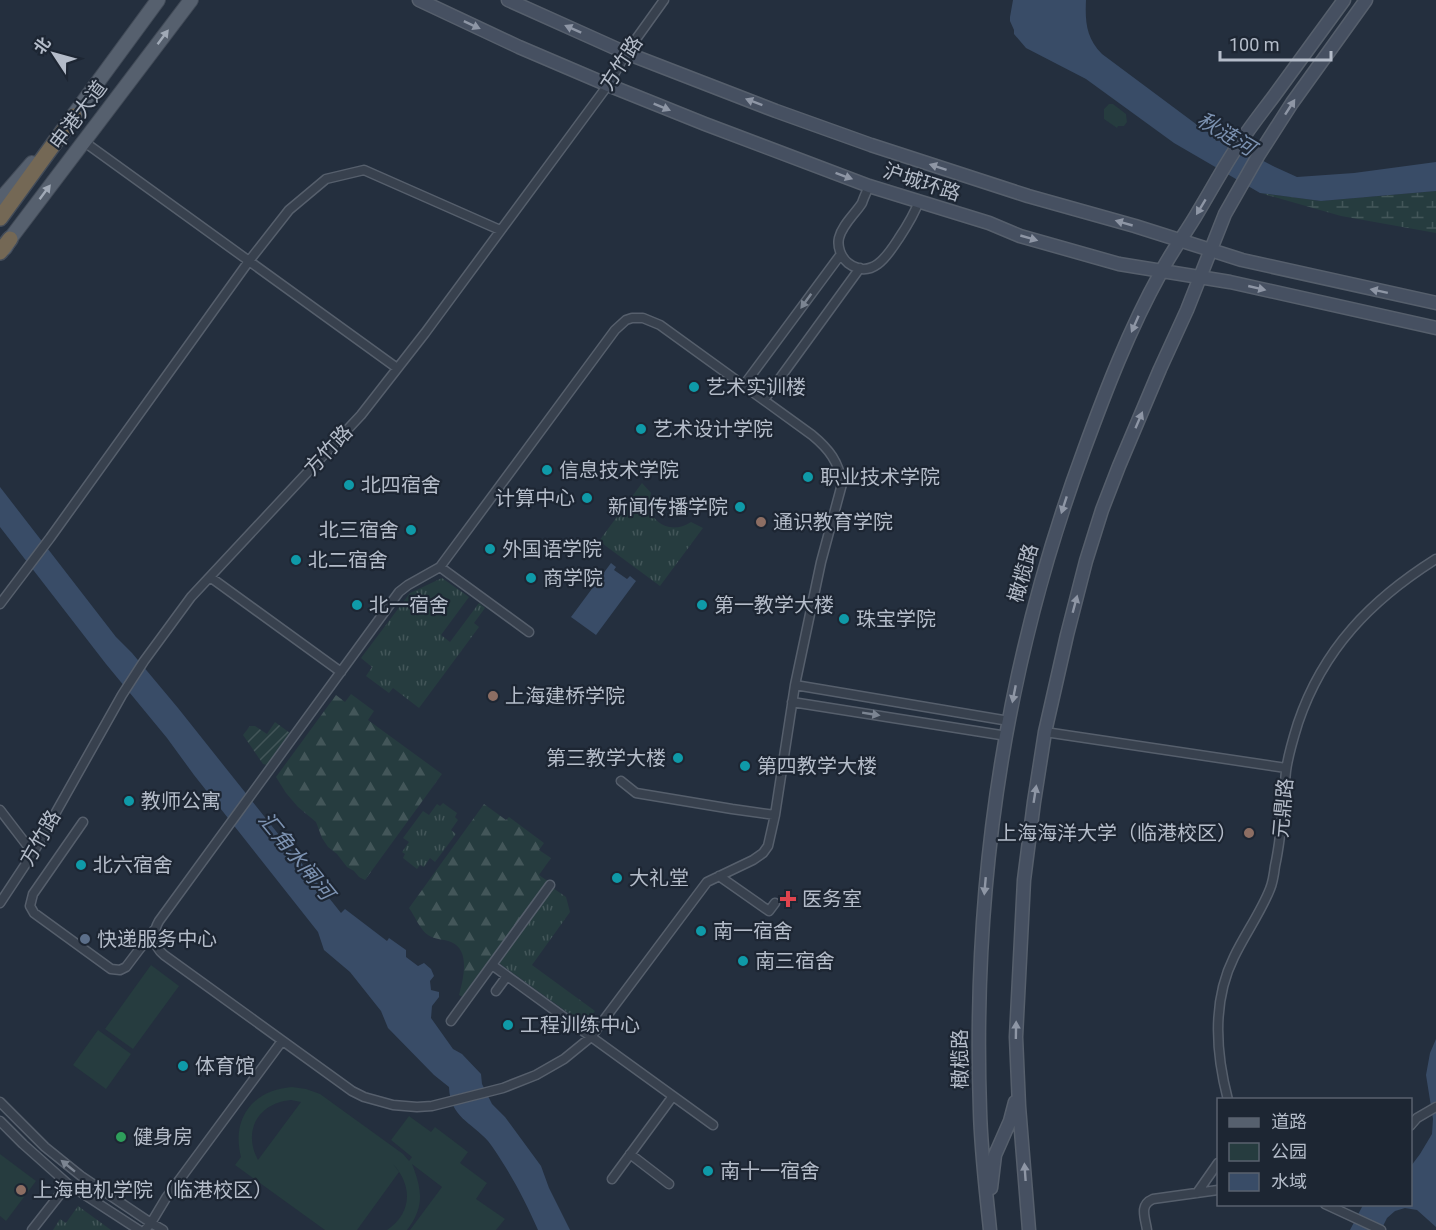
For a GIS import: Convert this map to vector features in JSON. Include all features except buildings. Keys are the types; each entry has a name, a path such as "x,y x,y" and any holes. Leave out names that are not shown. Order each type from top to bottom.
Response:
{"highway":[{"path":"0,218 74,116"},
{"path":"0,254 10,239"}],"main road":[{"name":"申港大道","path":"0,200 74,116 158,0"},
{"name":"申港大道","path":"10,239 191,0"},
{"name":"沪城环路","path":"419,0 519,47 705,124 869,186 1020,236 1119,264 1199,277 1436,328"},
{"name":"沪城环路","path":"508,0 626,53 871,145 1028,196 1135,226 1242,260 1436,303"},
{"name":"橄榄路","path":"990,1230 980,1110 980,975 986,874 994,808 1009,722 1026,637 1046,565 1065,500 1114,372 1161,271 1238,145 1344,0"},
{"path":"1029,1230 1016,1037 1024,880 1045,732 1066,635 1086,561 1119,466 1187,310 1225,214 1258,156 1317,67 1366,0"},
{"path":"988,1215 995,1155 1010,1121 1018,1089"}],"street":[{"name":"方竹路","path":"0,903 33,853 122,695 191,597 361,415 608,85 626,53 664,0"},
{"path":"83,141 397,368"},
{"path":"0,604 249,261 289,210 326,179 364,170 500,230"},
{"path":"869,186 839,239 841,254 849,264 860,268 875,266 885,258 914,217 919,201"},
{"path":"744,386 841,254"},
{"path":"764,400 860,268"},
{"path":"83,822 33,894 30,906 33,913 111,969 120,970 126,967 155,930 159,921 403,588 440,567 615,330 626,320 638,318 651,320 764,400 823,445 831,454 838,465 842,484 821,562 795,686 768,846 753,860 707,882 591,1037 564,1059 536,1075 445,1104 417,1107 393,1105 364,1097 352,1091 159,951 155,942 155,930"},
{"name":"元鼎路","path":"1228,1098 1220,1063 1218,1030 1223,988 1234,956 1271,888 1280,845 1286,768 1303,710 1314,685 1344,637 1374,604 1413,573 1436,559"},
{"path":"440,567 529,632"},
{"path":"210,577 341,672"},
{"path":"795,686 1009,722"},
{"path":"850,711 852,696"},
{"path":"792,702 1007,736"},
{"path":"1045,732 1286,768"},
{"path":"621,782 636,793 775,815"},
{"path":"0,810 33,853"},
{"path":"719,876 769,911 775,903"},
{"path":"451,1021 550,885"},
{"path":"492,965 713,1125"},
{"path":"496,991 507,976"},
{"path":"148,1227 166,1198 282,1041"},
{"path":"612,1179 673,1096"},
{"path":"0,1102 72,1169 148,1227 163,1230"},
{"path":"1412,1124 1432,1109"},
{"path":"0,1121 68,1184 139,1230"},
{"path":"630,1154 669,1184"},
{"path":"1197,1193 1217,1164"},
{"path":"32,1230 68,1184"},
{"path":"1147,1230 1144,1209 1148,1202 1154,1199 1217,1190"},
{"path":"1328,1206 1381,1230"}],"green space":[{"path":"1109,104 1113,104 1126,114 1127,122 1124,126 1117,128 1104,119 1104,109"},
{"path":"1436,191 1436,233 1341,216 1260,193 1321,201"},
{"path":"642,483 651,493 649,502 651,511 659,523 674,527 691,522 703,528 660,586 599,541"},
{"path":"442,578 469,597 441,635 450,642 479,603 485,608 474,623 479,627 419,708 393,688 389,693 366,676 372,667 361,658 410,593"},
{"path":"351,694 374,711 368,720 442,774 365,880 347,867 328,847 316,822 298,807 276,777 336,695 345,702"},
{"path":"275,722 290,733 267,765 263,764 243,735 250,726 255,726 267,734"},
{"path":"443,803 457,813 455,817 458,820 451,830 456,834 435,862 430,858 424,867 420,865 417,869 403,858 405,854 402,852 409,842 403,838 423,811 429,815 437,804 440,806"},
{"path":"484,804 506,820 509,817 544,843 539,850 551,858 539,875 549,882 464,998 459,995 464,966 461,952 451,942 425,933 409,908"},
{"path":"553,888 566,897 570,912 532,965 595,1011 585,1025 499,963"},
{"path":"151,965 179,986 133,1049 105,1029"},
{"path":"98,1030 131,1054 106,1089 73,1065"},
{"path":"292,1087 320,1094 403,1154 409,1161 412,1157 391,1140 409,1116 431,1132 435,1127 468,1152 460,1163 487,1183 476,1199 505,1219 496,1230 410,1230 442,1187 412,1164 420,1190 417,1213 407,1230 387,1230 401,1216 407,1199 404,1181 400,1172 393,1164 399,1172 357,1230 325,1230 235,1165 241,1157 239,1130 242,1119 256,1100 278,1089","holes":["291,1100 301,1102 258,1160 252,1138 256,1120 270,1106"]},
{"path":"0,1154 36,1181 6,1221 0,1216"},
{"path":"78,1206 111,1230 53,1230 60,1219 66,1223"}],"water":[{"path":"1013,0 1086,0 1088,29 1093,42 1102,54 1204,130 1297,177 1354,173 1436,162 1436,191 1321,201 1260,193 1174,143 1086,79 1026,48 1014,34 1010,21"},
{"path":"0,487 116,637 178,708 341,913 345,909 387,941 389,938 406,950 406,957 418,966 424,963 431,969 434,976 430,981 431,990 439,992 439,997 432,1006 431,1018 453,1049 462,1054 481,1074 482,1084 492,1104 505,1117 541,1166 570,1230 538,1230 516,1186 493,1148 457,1112 450,1097 449,1087 434,1075 388,1028 381,1011 350,972 324,950 318,932 0,527"},
{"path":"611,563 616,567 614,570 627,579 630,576 636,581 596,635 571,617"},
{"path":"1436,1039 1436,1227 1417,1210 1405,1208 1395,1211 1387,1218 1381,1230 1350,1230 1362,1206 1412,1206 1412,1165 1432,1134 1433,1119 1426,1075 1430,1053"}],"place":[{"name":"艺术实训楼","path":"694,387"},
{"name":"艺术设计学院","path":"641,429"},
{"name":"信息技术学院","path":"547,470"},
{"name":"职业技术学院","path":"808,477"},
{"name":"北四宿舍","path":"349,485"},
{"name":"计算中心","path":"587,498"},
{"name":"新闻传播学院","path":"740,507"},
{"name":"通识教育学院","path":"761,522"},
{"name":"北三宿舍","path":"411,530"},
{"name":"外国语学院","path":"490,549"},
{"name":"北二宿舍","path":"296,560"},
{"name":"商学院","path":"531,578"},
{"name":"北一宿舍","path":"357,605"},
{"name":"第一教学大楼","path":"702,605"},
{"name":"珠宝学院","path":"844,619"},
{"name":"上海建桥学院","path":"493,696"},
{"name":"第三教学大楼","path":"678,758"},
{"name":"第四教学大楼","path":"745,766"},
{"name":"教师公寓","path":"129,801"},
{"name":"上海海洋大学（临港校区）","path":"1249,833"},
{"name":"北六宿舍","path":"81,865"},
{"name":"大礼堂","path":"617,878"},
{"name":"医务室","path":"788,899"},
{"name":"南一宿舍","path":"701,931"},
{"name":"快递服务中心","path":"85,939"},
{"name":"南三宿舍","path":"743,961"},
{"name":"工程训练中心","path":"508,1025"},
{"name":"体育馆","path":"183,1066"},
{"name":"健身房","path":"121,1137"},
{"name":"南十一宿舍","path":"708,1171"},
{"name":"上海电机学院（临港校区）","path":"21,1190"}],"water label":[{"name":"秋涟河","path":"1226,134"},
{"name":"汇角水闸河","path":"296,856"}]}
